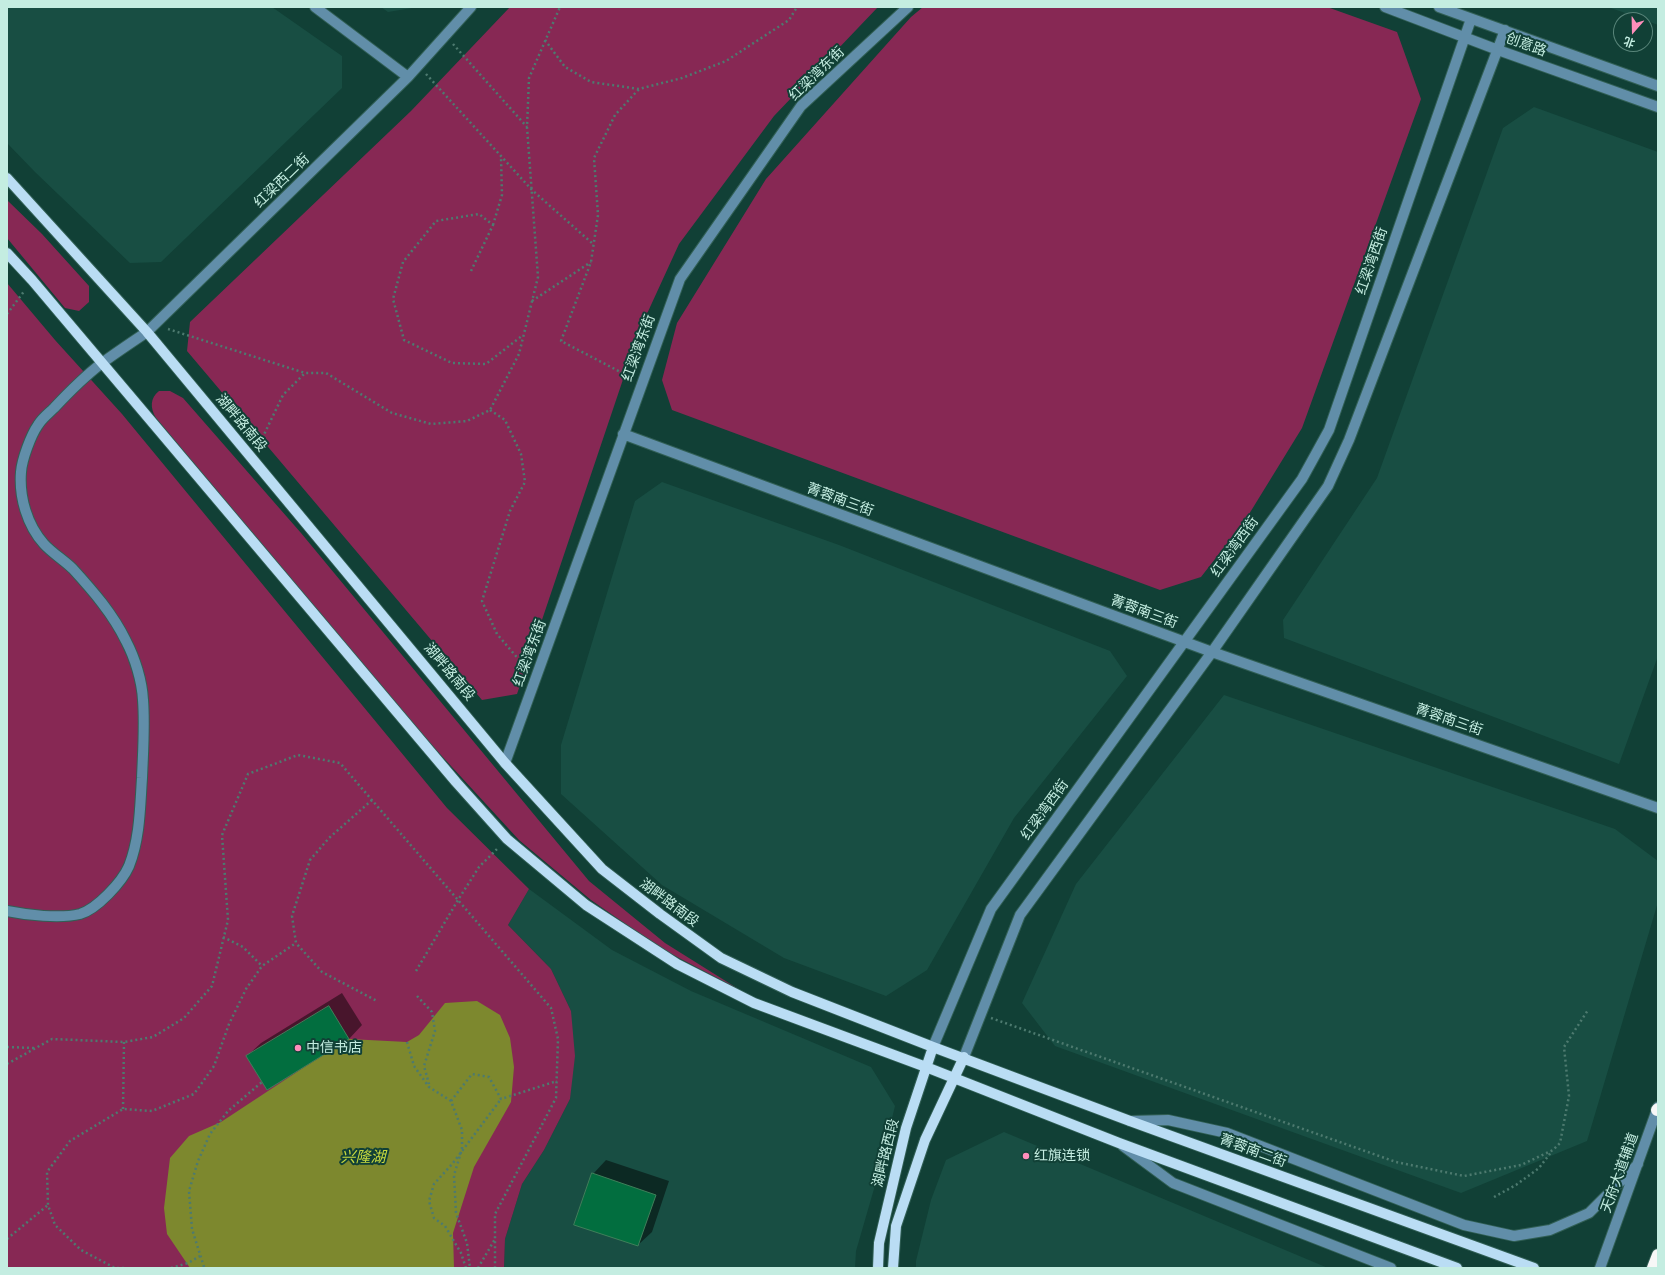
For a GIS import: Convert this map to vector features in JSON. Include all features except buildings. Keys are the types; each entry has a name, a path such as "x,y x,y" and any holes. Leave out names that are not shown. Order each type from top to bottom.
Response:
{"main road":[{"name":"湖畔路南段","path":"7,178 151,328 253,458 505,763 602,869 660,914 721,958 792,992 933,1047 964,1057"},
{"path":"7,253 32,280 450,776 507,839 586,905 677,964 754,1003 926,1067 1119,1143 1457,1268"},
{"name":"湖畔路西段","path":"878,1268 880,1243 906,1128 933,1047"},
{"path":"893,1268 896,1226 925,1140 964,1057"},
{"name":"菁蓉南二街","path":"964,1057 1130,1121 1534,1268"}],"street":[{"path":"315,7 408,77"},
{"name":"红梁西二街","path":"7,911 30,915 59,916 81,914 98,903 115,889 128,867 136,843 140,821 143,757 143,699 137,670 127,642 110,614 91,588 71,567 44,545 28,519 21,494 21,471 28,447 38,425 63,398 102,363 151,328 408,77 471,7"},
{"name":"红梁湾东街","path":"505,763 680,279 801,106 908,7"},
{"name":"创意路","path":"1385,7 1465,36 1498,50 1658,107"},
{"name":"创意路","path":"1439,7 1658,86"},
{"name":"红梁湾西街","path":"933,1047 991,909 1302,478 1329,430 1471,19"},
{"path":"964,1057 1020,915 1212,652 1331,479 1349,440 1505,30"},
{"name":"菁蓉南三街","path":"623,434 1184,642 1658,808"},
{"name":"天府大道辅道","path":"1600,1268 1658,1109"},
{"path":"1130,1121 1168,1120 1227,1133 1464,1225 1514,1236 1550,1230 1589,1213 1638,1164"},
{"path":"1119,1143 1173,1183 1391,1268"}],"path":[{"path":"151,328 304,373 326,373 392,413 430,424 467,420 490,410 519,354 538,277 527,127 528,78 560,7"},
{"path":"545,40 566,67 591,82 639,89 682,78 726,61 789,20 797,7"},
{"path":"445,36 527,127"},
{"path":"418,65 532,190 594,245"},
{"path":"639,89 615,115 594,158 598,215 591,262 561,340 642,383"},
{"path":"471,271 492,224 502,195 501,156"},
{"path":"492,224 479,214 436,221 403,262 393,299 404,340 452,363 486,364 524,334"},
{"path":"532,301 591,262"},
{"path":"7,314 32,280"},
{"path":"253,458 283,395 304,373"},
{"path":"490,410 505,420 521,454 525,482 510,511 482,601 497,634 535,679"},
{"path":"7,1064 52,1039 124,1042 153,1038 184,1018 212,986 228,920 222,836 248,774 298,755 340,763 551,1008 558,1039 556,1098 495,1214 495,1268"},
{"path":"372,800 329,838 310,860 292,916 296,943 322,972 377,1001"},
{"path":"416,971 479,867 507,839"},
{"path":"223,937 243,947 262,966"},
{"path":"124,1268 115,1268 81,1250 55,1225 48,1205 47,1172 70,1141 123,1109 152,1111 194,1094 214,1066 229,1024 246,989 262,966 296,943"},
{"path":"417,996 432,1012 435,1031 424,1066 430,1087"},
{"path":"1494,1198 1516,1185 1539,1168 1560,1143 1569,1096 1564,1047 1588,1010"},
{"path":"981,1015 1396,1162 1464,1176 1522,1165 1553,1150"},
{"path":"123,1109 124,1042"},
{"path":"407,1042 414,1066 430,1087 451,1101 462,1130 462,1149 454,1175 456,1213 467,1243 468,1268"},
{"path":"7,1047 35,1048"},
{"path":"451,1101 472,1074 489,1077 501,1099"},
{"path":"468,1268 445,1226 434,1218 429,1201 434,1184 453,1163 501,1099 557,1080"},
{"path":"204,1267 192,1229 189,1191 198,1161 210,1134 228,1112 262,1082"},
{"path":"7,1239 48,1205"},
{"path":"478,1268 495,1238"},
{"path":"171,1268 188,1263 200,1256"}],"shaded area":[{"path":"7,7 272,7 342,56 342,88 161,262 130,263 35,172 7,143"},
{"path":"381,7 418,7 388,12"},
{"path":"510,7 878,7 774,116 679,244 640,329 517,694 482,700 187,351 190,322 411,111"},
{"path":"923,7 1327,7 1397,32 1421,99 1302,428 1246,519 1201,577 1160,590 672,410 662,380 677,323 766,179 911,17"},
{"path":"1608,7 1658,7 1658,25 1653,23 1653,12 1622,12"},
{"path":"1534,107 1658,152 1658,656 1619,764 1284,638 1283,620 1377,478 1503,128"},
{"path":"7,200 42,234 89,286 89,302 79,311 65,308 7,238"},
{"path":"7,283 55,340 122,414 447,808 529,889 508,925 551,969 571,1011 575,1056 570,1099 544,1150 522,1184 505,1239 504,1268 7,1268"},
{"path":"159,391 170,391 183,398 301,533 589,881 665,943 740,990 660,948 591,900 519,840 417,729 156,418 152,403 154,397"},
{"path":"662,482 839,545 1110,651 1127,676 1014,818 927,970 886,996 784,958 662,885 561,794 561,745 635,501"},
{"path":"1224,695 1615,829 1658,861 1658,902 1587,1141 1461,1193 1055,1046 1022,1003 1076,884"},
{"path":"529,889 612,950 691,991 871,1067 895,1106 878,1175 856,1251 855,1268 504,1268 505,1239 522,1184 544,1150 570,1099 571,1011 551,969 508,925"},
{"path":"1004,1132 1328,1268 916,1268 916,1261 931,1200 946,1160"}],"water":[{"name":"兴隆湖","path":"477,1001 500,1015 510,1038 514,1067 511,1102 474,1167 453,1233 454,1268 190,1268 167,1234 164,1208 170,1158 189,1136 221,1122 349,1039 407,1042 419,1035 445,1003"}],"place":[{"name":"中信书店","path":"298,1048"},
{"name":"红旗连锁","path":"1026,1156"}]}
